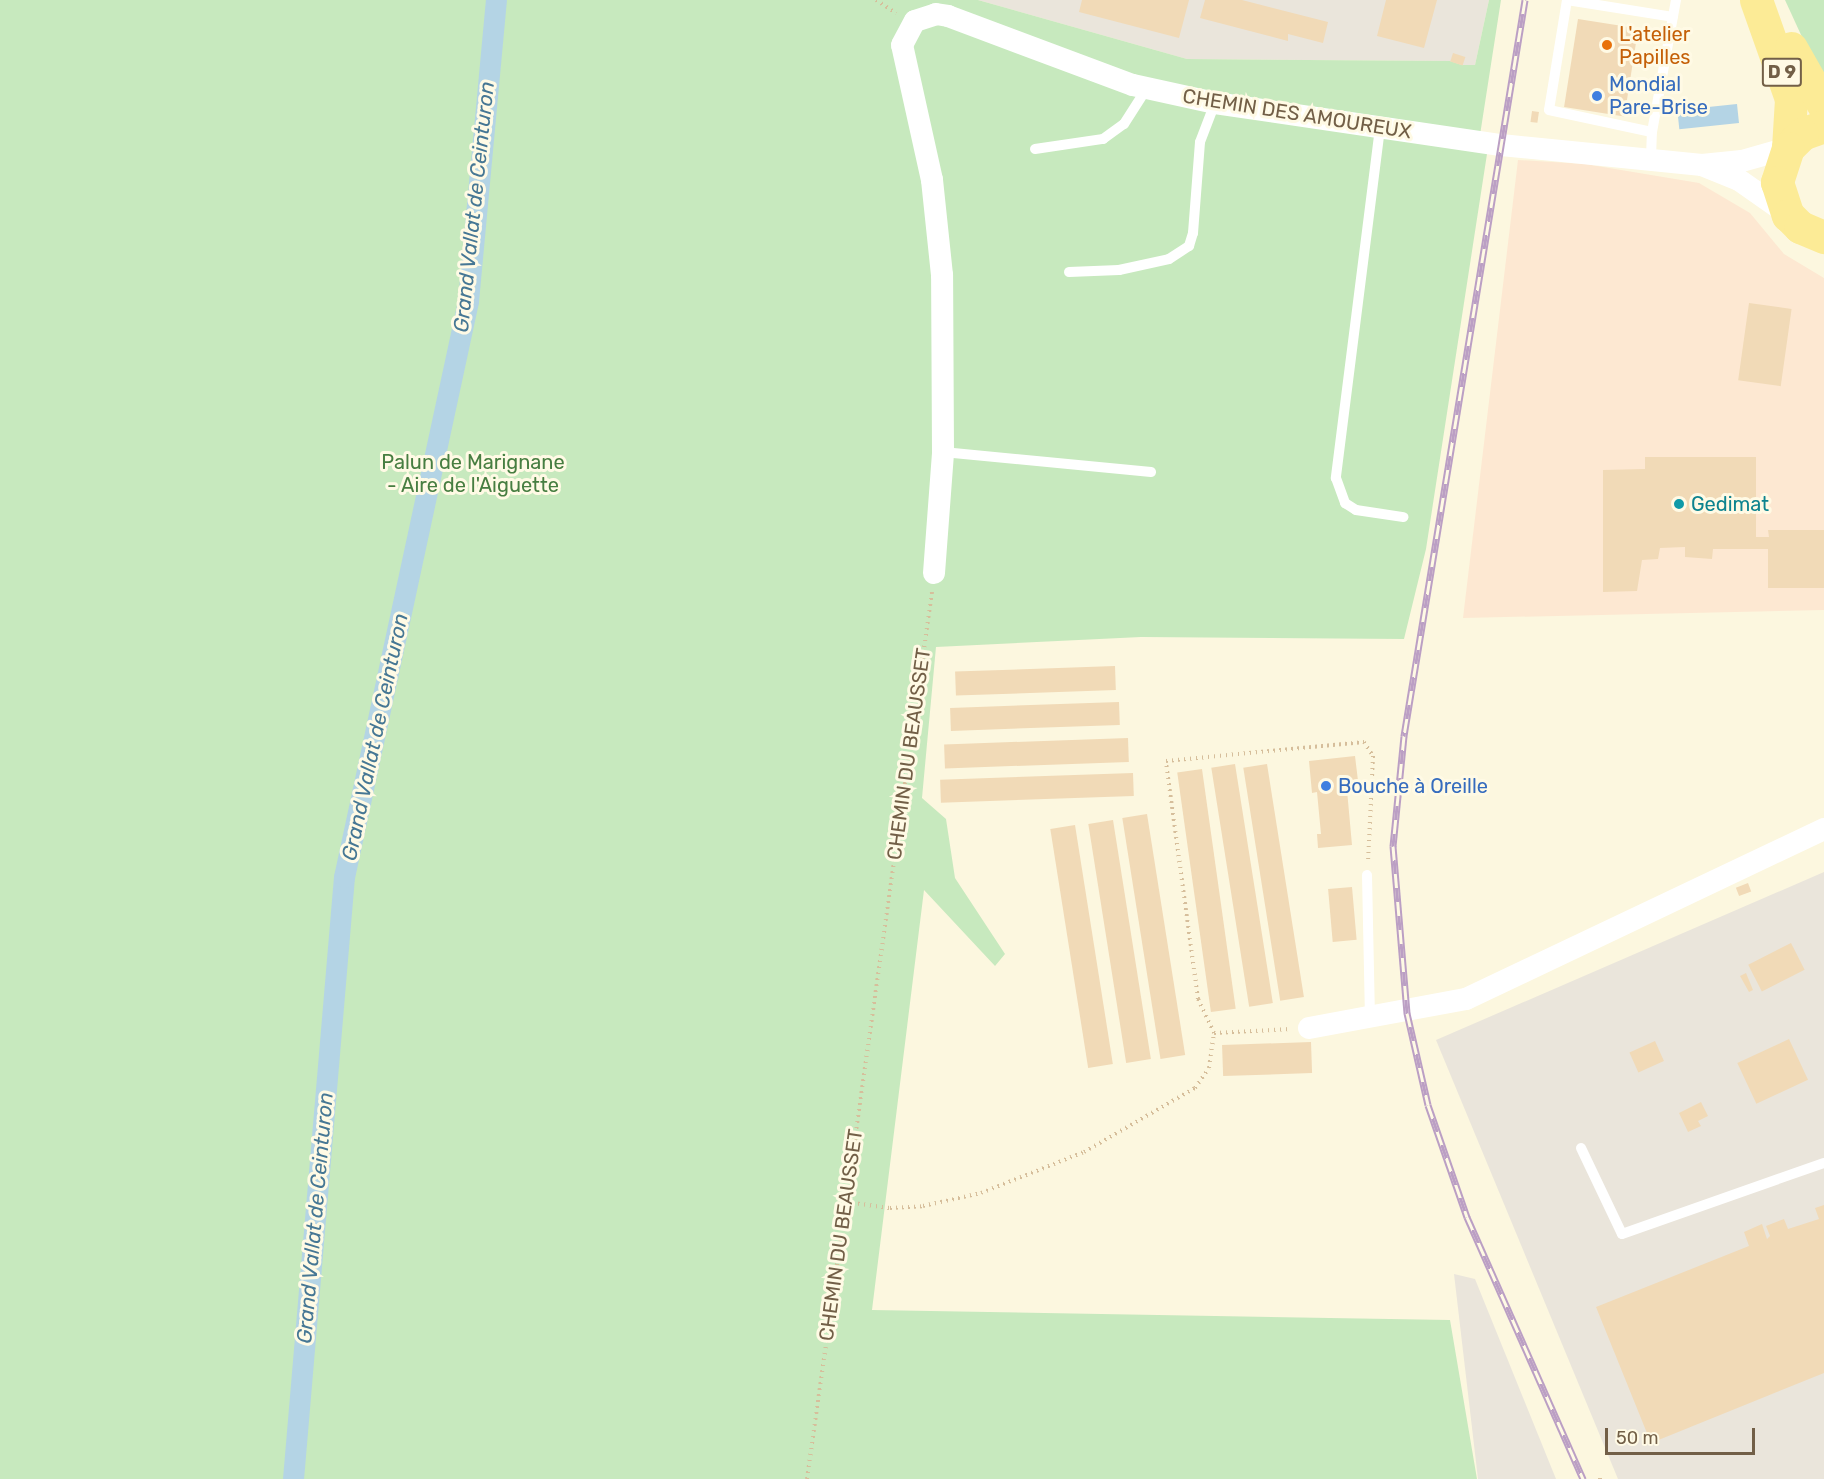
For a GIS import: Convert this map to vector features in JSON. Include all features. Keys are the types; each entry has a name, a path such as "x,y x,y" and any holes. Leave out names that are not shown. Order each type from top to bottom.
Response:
{"main road":[{"name":"D 9","path":"1756,0 1791,99 1788,148"},
{"name":"D 9","path":"1768,0 1824,106"},
{"path":"1821,238 1788,215 1777,182 1788,148 1802,134 1824,126"}],"street":[{"name":"CHEMIN DES AMOUREUX","path":"943,452 944,330 938,221 902,45 908,28 925,16 948,16 1147,88 1215,103 1501,145 1651,158 1701,165 1739,180 1788,215"},
{"name":"CHEMIN DES AMOUREUX","path":"1701,165 1742,160 1788,148"},
{"path":"934,573 943,452"},
{"path":"1309,1028 1466,999 1824,829"}],"lane":[{"path":"1652,132 1549,110 1567,0 1673,17"},
{"path":"1651,158 1652,132 1677,0"},
{"path":"1035,149 1103,140 1124,124 1147,88"},
{"path":"1069,272 1119,270 1169,259 1189,246 1193,233 1200,142 1215,103"},
{"path":"1380,128 1336,478 1345,503 1356,510 1403,517"},
{"path":"943,452 1151,472"},
{"path":"1367,875 1370,1018"},
{"path":"1581,1148 1622,1234 1824,1163"}],"path":[{"name":"CHEMIN DU BEAUSSET","path":"807,1479 934,573"},
{"path":"846,1202 890,1209 923,1206 981,1192 1084,1152 1195,1088 1209,1068 1214,1033 1198,999 1166,761 1364,741 1372,756 1367,875"},
{"path":"1214,1033 1309,1028"}],"shaded area":[{"path":"978,0 1489,0 1475,65 1462,65 1450,61 1187,59"},
{"path":"1518,160 1585,164 1699,183 1750,213 1784,254 1824,278 1824,610 1463,618"},
{"path":"1824,872 1824,1479 1618,1479 1436,1040"},
{"path":"1454,1274 1475,1279 1556,1479 1478,1479"}],"green space":[{"name":"Palun de Marignane - Aire de l'Aiguette","path":"0,0 978,0 1187,59 1450,61 1462,65 1475,65 1489,0 1501,0 1480,135 1487,154 1426,549 1404,639 1141,637 936,647 922,798 946,819 955,878 1005,954 995,966 924,890 872,1310 1450,1320 1477,1479 0,1479"},
{"path":"1785,0 1824,0 1824,81 1802,37"}],"water":[{"path":"1737,104 1739,123 1679,129 1677,110"}],"building":[{"path":"1082,0 1189,0 1179,38 1079,12"},
{"path":"1205,0 1242,0 1328,22 1323,43 1288,34 1288,41 1200,18"},
{"path":"1386,0 1437,0 1424,48 1377,36"},
{"path":"1578,19 1638,29 1624,116 1564,107"},
{"path":"1453,53 1465,57 1463,66 1450,62"},
{"path":"1532,111 1539,112 1537,123 1530,122"},
{"path":"1749,303 1792,309 1781,386 1738,380"},
{"name":"Gedimat","path":"1645,457 1756,457 1756,537 1769,537 1768,530 1824,530 1824,588 1768,588 1768,549 1713,549 1712,559 1685,557 1685,547 1660,548 1658,559 1642,560 1637,591 1603,592 1603,470 1645,469"},
{"path":"1115,666 1116,690 956,696 955,672"},
{"path":"1119,702 1120,725 951,731 950,708"},
{"path":"1128,738 1129,762 945,768 944,744"},
{"path":"1355,756 1359,789 1347,790 1352,845 1318,848 1317,834 1321,834 1317,792 1312,793 1309,761"},
{"path":"1235,764 1273,1003 1249,1007 1211,768"},
{"path":"1267,764 1304,997 1280,1001 1243,768"},
{"path":"1202,769 1236,1009 1211,1012 1177,772"},
{"path":"1133,773 1134,796 941,803 940,780"},
{"path":"1147,814 1185,1055 1160,1059 1122,818"},
{"path":"1113,820 1151,1059 1126,1063 1088,824"},
{"path":"1075,825 1113,1064 1088,1068 1050,829"},
{"path":"1748,883 1751,891 1739,896 1736,888"},
{"path":"1352,887 1357,940 1333,942 1328,889"},
{"path":"1791,943 1805,970 1762,992 1748,965"},
{"path":"1746,973 1753,990 1749,992 1740,976"},
{"path":"1789,1039 1808,1080 1756,1104 1737,1063"},
{"path":"1655,1041 1664,1061 1638,1072 1629,1052"},
{"path":"1311,1042 1312,1073 1223,1076 1222,1045"},
{"path":"1701,1102 1708,1116 1698,1121 1701,1126 1688,1132 1679,1113"},
{"path":"1824,1205 1824,1373 1651,1443 1596,1307 1749,1246 1744,1232 1762,1224 1767,1239 1770,1236 1766,1226 1784,1219 1788,1229 1819,1219 1815,1208"}],"waterway":[{"name":"Grand Vallat de Ceinturon","path":"293,1479 344,877 468,301 496,0"},
{"name":"Grand Vallat de Ceinturon","path":"294,1477 299,1479"}],"railway":[{"path":"1525,0 1404,736 1393,846 1407,1013 1428,1105 1467,1217 1583,1479"}],"place":[{"name":"L'atelier Papilles","path":"1607,45"},
{"name":"Mondial Pare-Brise","path":"1597,96"},
{"name":"Gedimat","path":"1679,504"},
{"name":"Bouche à Oreille","path":"1326,786"}]}
